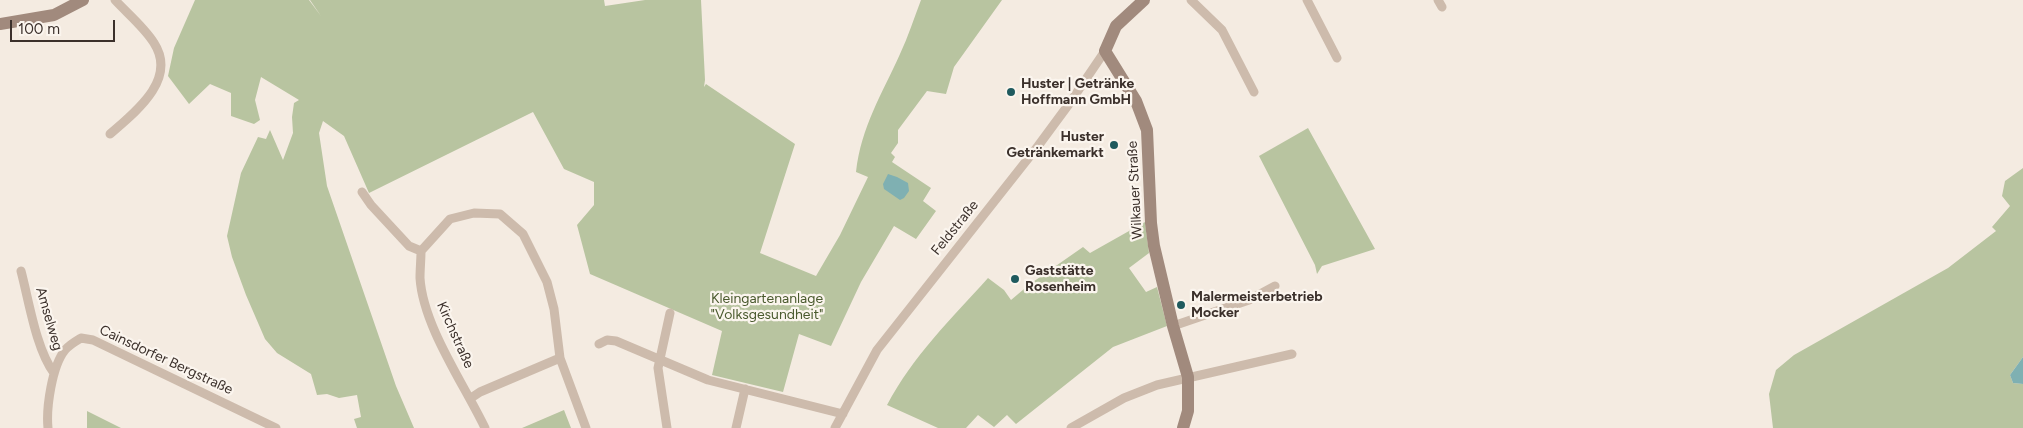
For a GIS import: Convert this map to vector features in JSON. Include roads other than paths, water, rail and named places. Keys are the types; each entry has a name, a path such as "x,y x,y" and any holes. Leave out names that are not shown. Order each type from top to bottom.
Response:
{"street":[{"path":"0,24 54,15 84,0"},
{"path":"110,134 150,97 159,76 161,65 154,43 115,0"},
{"path":"1105,51 1116,26 1144,0"},
{"path":"1191,0 1222,30 1254,92"},
{"path":"1307,0 1337,58"},
{"name":"Wilkauer Straße","path":"1105,51 1136,102 1147,130 1153,238 1173,326 1188,377 1188,411 1183,428"},
{"name":"Feldstraße","path":"835,428 877,350 1043,139 1105,51"},
{"path":"362,192 371,205 409,246 421,251 450,219 474,213 500,214 522,234 547,282 554,309 560,358 586,428"},
{"name":"Kirchstraße","path":"421,251 420,277 429,314 441,343 485,428"},
{"name":"Amselweg","path":"21,270 40,341 48,364 54,373"},
{"path":"1173,326 1249,300 1275,286"},
{"path":"667,428 658,368 670,313"},
{"name":"Cainsdorfer Bergstraße","path":"48,428 48,411 54,373 65,350 81,338 93,340 276,428"},
{"path":"599,344 607,340 616,341 708,380 844,414"},
{"path":"1071,428 1124,398 1157,385 1292,354"},
{"path":"471,398 480,392 560,358"},
{"path":"736,428 745,389"}],"water":[{"path":"888,174 908,183 909,191 904,198 900,200 884,189 883,184"},
{"path":"2023,357 2023,384 2013,383 2010,375"}],"place":[{"name":"Huster | Getränke Hoffmann GmbH","path":"1011,92"},
{"name":"Huster Getränkemarkt","path":"1114,145"},
{"name":"Gaststätte Rosenheim","path":"1015,279"},
{"name":"Malermeisterbetrieb Mocker","path":"1181,305"}],"park label":[{"name":"Kleingartenanlage \"Volksgesundheit\"","path":"767,308"}]}
